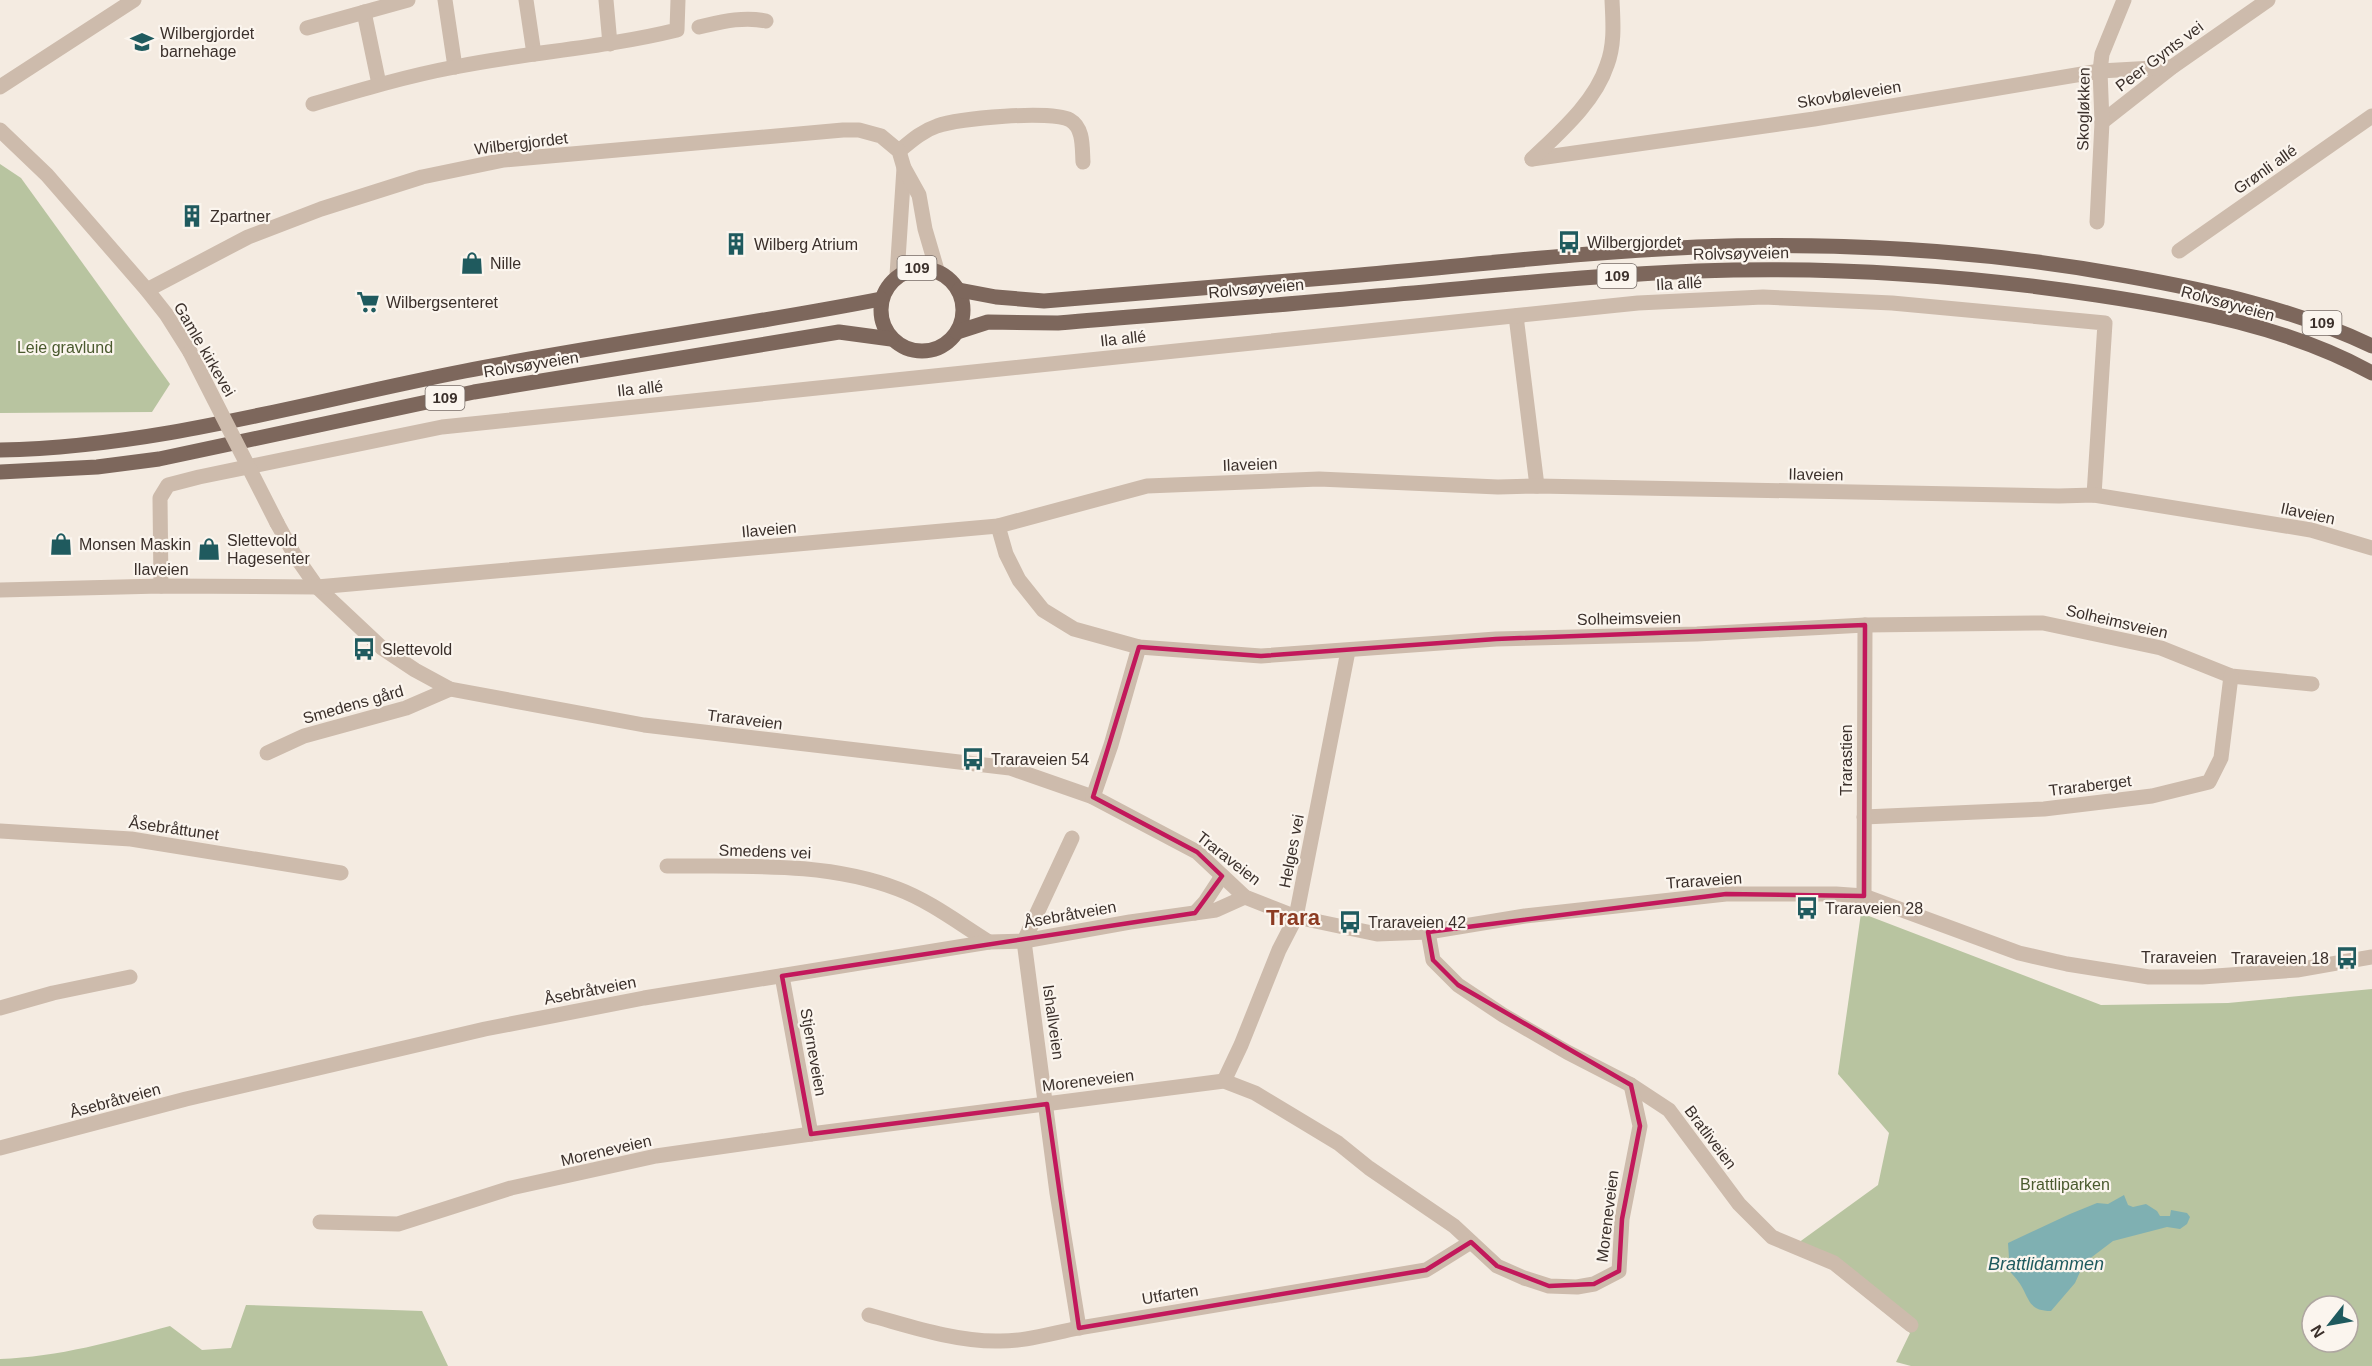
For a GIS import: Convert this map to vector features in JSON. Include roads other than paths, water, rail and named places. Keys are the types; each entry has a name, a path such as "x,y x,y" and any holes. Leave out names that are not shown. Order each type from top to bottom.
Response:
{"main road":[{"name":"Rolvsøyveien","path":"959,290 996,297 1044,301 1564,255 1696,248 1806,246 1919,250 2070,265 2198,288 2270,306 2331,326 2372,346"},
{"name":"109","path":"881,299 887,286 897,275 917,268 937,270 950,278 959,290 963,311 957,332 947,343 933,350 918,351 904,347 891,339"},
{"name":"Rolvsøyveien","path":"957,332 988,322 1058,323 1638,275 1772,270 1910,273 2040,286 2192,310 2308,343 2372,373"},
{"name":"Rolvsøyveien","path":"0,450 92,445 154,437 466,371 881,299"},
{"path":"881,299 881,320 891,339"},
{"name":"Rolvsøyveien","path":"0,472 97,468 159,459 474,392 839,332 891,339"}],"street":[{"path":"0,87 134,0"},
{"path":"307,28 408,0"},
{"path":"445,0 455,67"},
{"path":"526,0 534,54"},
{"path":"606,0 610,44"},
{"path":"313,104 379,84 455,67 610,44 678,30 678,0"},
{"name":"Skovbøleveien","path":"1612,0 1614,33 1607,65 1593,92 1564,129 1533,159 1814,119 2100,71 2172,67"},
{"name":"Skogløkken","path":"2097,222 2102,122 2100,71 2102,54 2124,0"},
{"name":"Peer Gynts vei","path":"2102,122 2172,67 2268,0"},
{"path":"364,12 379,84"},
{"path":"699,27 731,20 754,18 766,21"},
{"path":"937,270 925,229 920,195 904,168 899,151 921,133 939,125 1014,116 1053,115 1071,120 1081,133 1083,162"},
{"name":"Grønli allé","path":"2179,251 2372,116"},
{"name":"Gamle kirkevei","path":"0,129 47,175 166,314 190,352 276,523 317,587"},
{"name":"Wilbergjordet","path":"147,290 248,237 321,209 422,177 504,160 843,130 859,130 881,136 899,151"},
{"path":"897,275 904,168"},
{"name":"Ila allé","path":"161,586 160,498 168,485 442,427 1638,303 1762,297 1892,303 2105,323 2094,495"},
{"path":"1516,316 1537,486"},
{"name":"Ilaveien","path":"0,590 161,586 317,587 998,526 1147,486 1319,479 1498,488 1537,486 2094,495 2311,530 2372,548"},
{"name":"Solheimsveien","path":"998,526 1006,554 1019,580 1043,610 1074,629 1139,647 1261,656 1496,639 1697,634 1865,624 2043,623 2161,648 2232,676 2312,684"},
{"name":"Traraveien","path":"317,587 382,648 415,670 450,689 644,724 1010,768 1093,797 1197,852 1245,897 1296,917 1377,934 1428,932 1525,916 1726,894 1836,894 1864,896 2019,953 2067,964 2150,977 2202,977 2297,970 2372,957"},
{"name":"Trarastien","path":"1864,896 1865,624"},
{"path":"1093,797 1111,745 1139,647"},
{"name":"Helges vei","path":"1224,1081 1279,950 1296,917 1348,651"},
{"name":"Traraberget","path":"1864,817 2044,809 2152,796 2209,782 2222,758 2232,676"},
{"name":"Smedens gård","path":"267,753 304,736 406,708 450,689"},
{"name":"Åsebråttunet","path":"0,831 130,840 341,873"},
{"path":"1024,941 1072,838"},
{"name":"Smedens vei","path":"667,866 807,868 866,880 900,889 989,942"},
{"path":"1195,913 1206,902 1222,876"},
{"name":"Åsebråtveien","path":"0,1148 186,1099 485,1029 644,998 989,942 1024,941 1130,922 1216,910 1245,897"},
{"name":"Bratliveien","path":"1428,932 1433,960 1458,985 1503,1015 1631,1085 1669,1110 1739,1204 1772,1237 1834,1263 1911,1326"},
{"name":"Ishallveien","path":"1024,941 1057,1193 1078,1328"},
{"name":"Stjerneveien","path":"783,976 811,1134"},
{"path":"0,1008 53,993 130,977"},
{"name":"Moreneveien","path":"320,1222 399,1224 511,1188 633,1161 811,1134 1224,1081 1255,1093 1313,1126 1454,1226 1497,1266 1549,1286 1577,1287 1594,1284 1618,1271 1622,1219 1640,1126 1631,1085"},
{"name":"Utfarten","path":"869,1315 956,1337 996,1341 1024,1339 1426,1270 1471,1242"}],"water":[{"name":"Brattlidammen","path":"2124,1195 2128,1205 2133,1207 2146,1204 2157,1211 2160,1216 2170,1216 2171,1210 2187,1213 2190,1217 2187,1224 2180,1229 2167,1227 2113,1241 2084,1263 2075,1283 2051,1311 2040,1310 2032,1305 2005,1265 2009,1258 2008,1243 2070,1214 2097,1203 2108,1204"}],"place":[{"name":"Wilbergjordet barnehage","path":"142,42"},
{"name":"Zpartner","path":"192,216"},
{"name":"Wilbergjordet","path":"1569,242"},
{"name":"Wilberg Atrium","path":"736,244"},
{"name":"Nille","path":"472,263"},
{"name":"Wilbergsenteret","path":"368,302"},
{"name":"Monsen Maskin","path":"61,544"},
{"name":"Slettevold Hagesenter","path":"209,549"},
{"name":"Slettevold","path":"364,649"},
{"name":"Traraveien 54","path":"973,759"},
{"name":"Traraveien 28","path":"1807,908"},
{"name":"Traraveien 42","path":"1350,922"},
{"name":"Traraveien 18","path":"2347,958"}],"district":[{"name":"Trara","path":"1293,917"}],"park label":[{"name":"Leie gravlund","path":"65,347"},
{"name":"Brattliparken","path":"2065,1184"}]}
